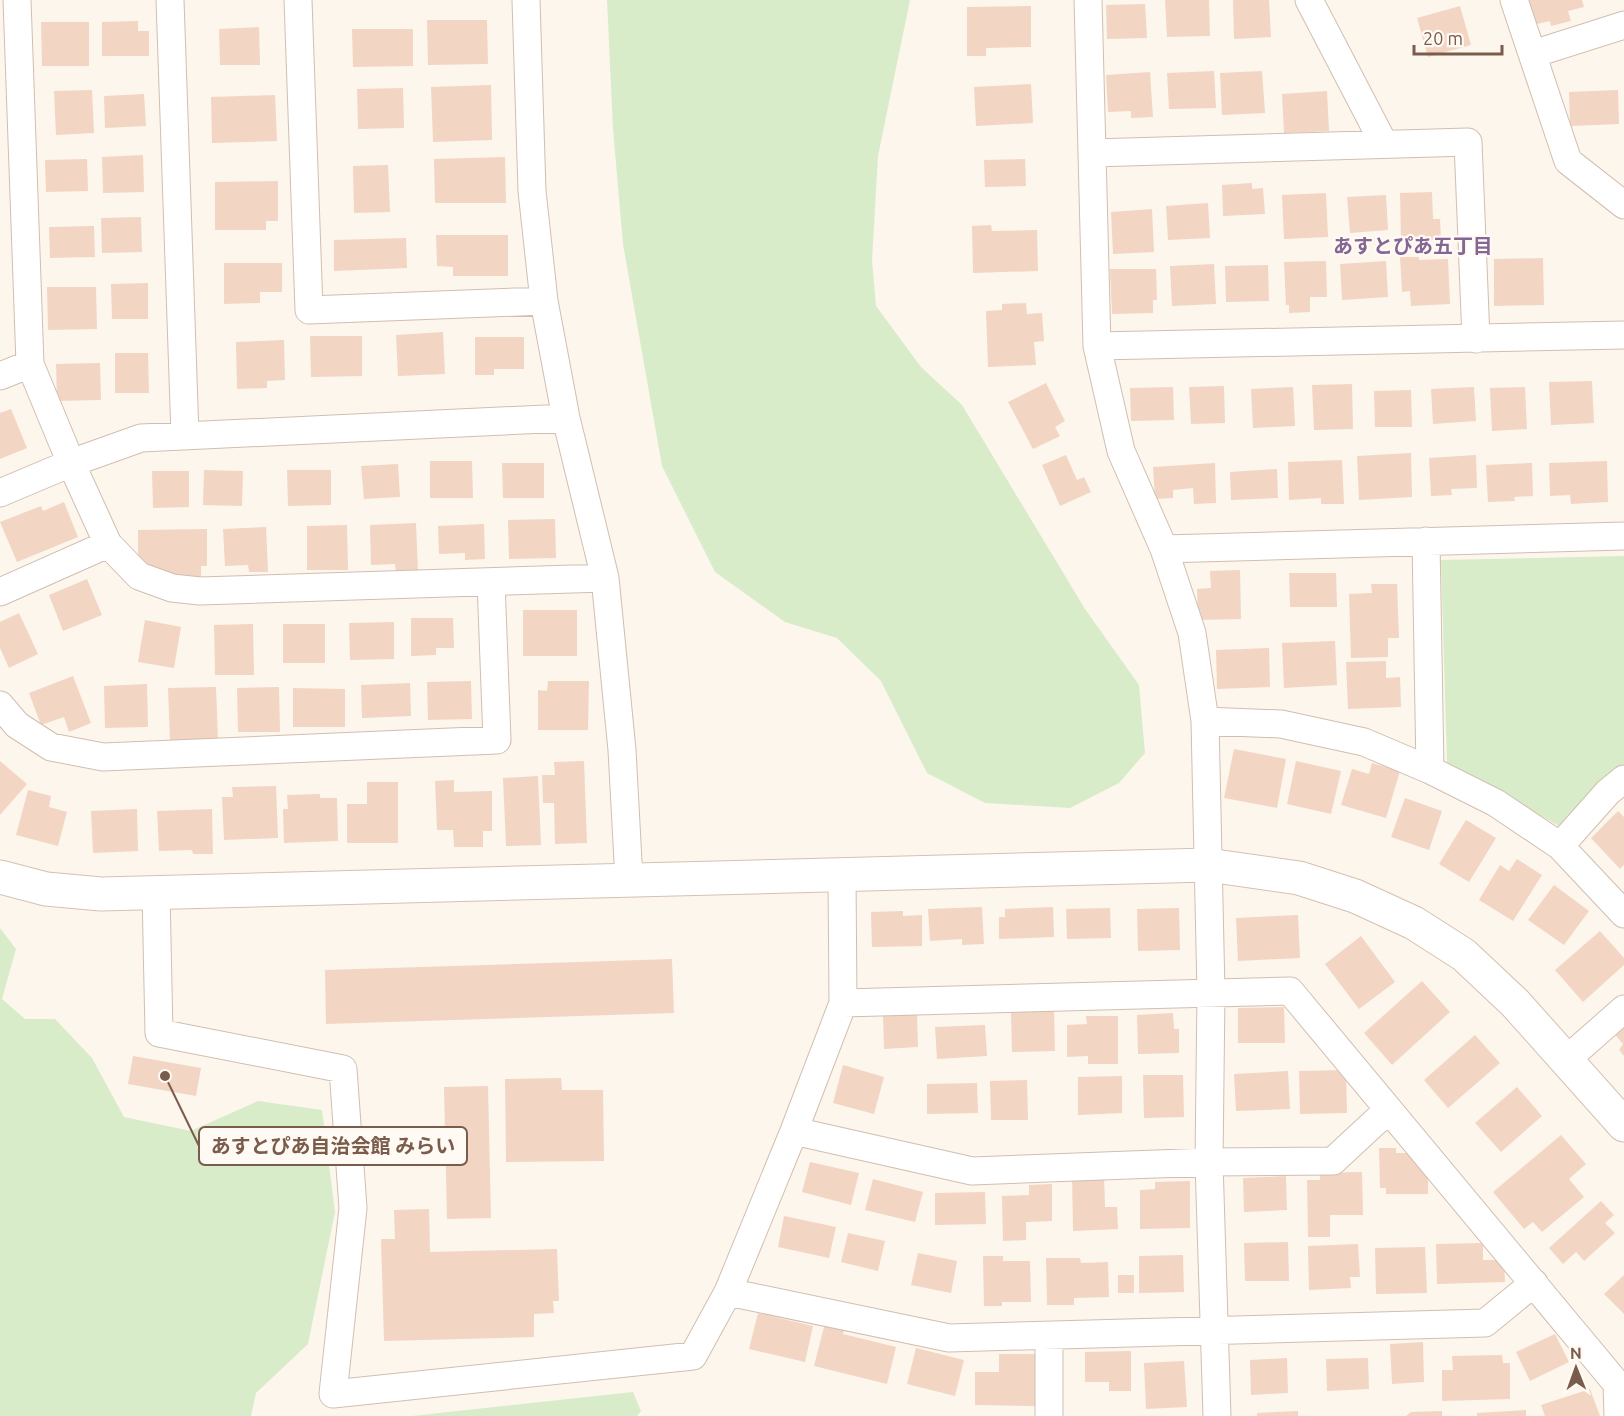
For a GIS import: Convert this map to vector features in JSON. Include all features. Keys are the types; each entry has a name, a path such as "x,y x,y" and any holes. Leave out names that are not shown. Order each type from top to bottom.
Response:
{"street":[{"path":"17,0 30,364 108,544 139,576 172,588 200,591 605,578"},
{"path":"0,1 32,0"},
{"path":"170,0 185,435"},
{"path":"298,0 309,310 544,301"},
{"path":"526,0 532,191 544,301 566,418 605,578 622,750 628,880"},
{"path":"1088,0 1097,346 1121,451 1164,549 1192,633 1205,721 1212,992 1209,1162 1218,1416"},
{"path":"1309,0 1384,144"},
{"path":"1514,0 1568,161 1624,205"},
{"path":"1533,54 1624,25"},
{"path":"1092,153 1468,142 1476,339"},
{"path":"1097,346 1624,335"},
{"path":"0,376 30,364"},
{"path":"0,493 71,463 141,438 566,418"},
{"path":"1164,549 1624,536"},
{"path":"1426,542 1430,770"},
{"path":"0,592 108,544"},
{"path":"0,705 17,725 51,747 103,758 497,740 491,582"},
{"path":"1205,721 1281,724 1364,742 1430,770 1496,803 1560,846 1624,914"},
{"path":"1560,846 1608,792 1624,779"},
{"path":"0,878 46,889 101,894 1208,865 1299,878 1354,896 1414,923 1464,955 1515,1003 1624,1125"},
{"path":"156,892 159,1033 343,1069 353,1208 333,1394 693,1356 728,1292 843,1004 842,876"},
{"path":"843,1004 1290,991 1617,1384 1618,1416"},
{"path":"1566,1060 1624,1009"},
{"path":"794,1131 972,1172 1209,1162 1333,1161 1388,1110"},
{"path":"728,1292 949,1338 1485,1323 1534,1283"},
{"path":"1049,1336 1049,1416"}],"green space":[{"path":"607,0 910,0 878,156 872,260 876,306 921,367 962,405 1085,609 1139,685 1145,753 1119,783 1070,808 985,803 927,773 881,681 837,638 785,622 715,572 662,466 623,244 613,129"},
{"path":"1624,556 1624,767 1559,826 1447,763 1441,560"},
{"path":"0,928 16,949 2,999 25,1019 55,1019 92,1058 124,1117 191,1131 258,1101 322,1110 335,1212 308,1344 256,1393 251,1416 0,1416"},
{"path":"633,1392 641,1411 637,1416 412,1416"}],"building":[{"path":"1165,0 1209,0 1210,36 1167,37"},
{"path":"1233,0 1269,0 1271,37 1234,39"},
{"path":"1525,0 1582,0 1584,7 1568,11 1571,21 1551,26 1550,21 1532,25"},
{"path":"1145,4 1147,38 1107,39 1106,5"},
{"path":"1031,6 1031,47 986,48 986,56 967,56 967,7"},
{"path":"1460,6 1471,45 1428,57 1417,18"},
{"path":"427,20 487,20 488,64 428,65"},
{"path":"138,21 138,31 149,31 149,56 102,56 102,22"},
{"path":"41,22 89,22 89,66 42,66"},
{"path":"259,27 260,65 220,65 219,29"},
{"path":"352,29 413,29 413,66 353,67"},
{"path":"1214,71 1216,108 1169,109 1167,73"},
{"path":"1262,71 1265,113 1222,115 1220,73"},
{"path":"1150,72 1153,117 1131,118 1131,111 1108,112 1106,75"},
{"path":"1031,84 1033,123 976,126 974,87"},
{"path":"491,85 492,140 433,142 431,87"},
{"path":"403,88 404,128 358,129 357,89"},
{"path":"92,90 94,133 56,135 54,91"},
{"path":"1618,90 1619,124 1570,126 1569,92"},
{"path":"1327,91 1329,131 1284,133 1282,94"},
{"path":"144,94 146,126 105,128 104,96"},
{"path":"275,95 277,141 212,143 211,97"},
{"path":"143,155 144,192 103,193 102,157"},
{"path":"505,157 506,203 435,203 434,159"},
{"path":"87,159 88,191 46,192 45,160"},
{"path":"1025,159 1026,186 985,187 984,160"},
{"path":"388,165 390,212 354,213 353,166"},
{"path":"278,181 278,221 266,221 266,230 215,230 215,182"},
{"path":"1252,183 1252,189 1263,188 1265,214 1223,216 1222,185"},
{"path":"1432,192 1433,219 1440,219 1441,240 1401,241 1400,193"},
{"path":"1326,193 1328,237 1284,239 1282,195"},
{"path":"1386,195 1388,230 1350,233 1347,197"},
{"path":"1208,203 1210,238 1168,240 1166,206"},
{"path":"1152,209 1154,252 1113,254 1111,212"},
{"path":"141,217 142,252 102,253 101,218"},
{"path":"991,225 992,231 1037,230 1038,271 973,273 972,226"},
{"path":"94,226 95,257 50,258 49,227"},
{"path":"436,235 508,235 508,276 453,276 453,267 437,266"},
{"path":"406,238 407,268 334,271 334,240"},
{"path":"1400,257 1419,257 1419,260 1448,259 1450,304 1411,306 1410,291 1402,292"},
{"path":"1543,258 1544,305 1494,306 1494,259"},
{"path":"1326,261 1327,297 1310,297 1310,312 1289,313 1289,305 1286,305 1284,262"},
{"path":"1386,261 1388,297 1342,300 1340,264"},
{"path":"224,263 282,263 282,292 260,292 260,303 224,304"},
{"path":"1214,264 1216,304 1172,306 1170,266"},
{"path":"1268,265 1269,301 1226,302 1225,266"},
{"path":"1110,269 1156,269 1157,300 1153,300 1153,313 1112,314"},
{"path":"148,283 148,319 112,319 111,284"},
{"path":"47,287 96,287 97,329 48,330"},
{"path":"1026,303 1027,314 1042,313 1044,341 1034,342 1036,365 988,367 986,311 1002,310 1002,304"},
{"path":"443,332 445,374 398,376 396,335"},
{"path":"310,336 362,336 362,376 311,377"},
{"path":"475,337 524,337 524,369 494,369 494,375 475,375"},
{"path":"284,340 285,380 267,381 267,388 237,389 236,342"},
{"path":"115,353 148,353 149,393 115,393"},
{"path":"100,363 101,400 57,401 56,364"},
{"path":"1592,381 1594,423 1551,425 1549,382"},
{"path":"1046,383 1065,421 1055,427 1060,436 1033,449 1008,402"},
{"path":"1352,384 1353,429 1314,430 1312,385"},
{"path":"1224,386 1225,423 1191,424 1189,387"},
{"path":"1173,387 1174,420 1131,421 1130,388"},
{"path":"1293,387 1295,426 1253,428 1251,389"},
{"path":"1474,387 1476,421 1433,424 1431,389"},
{"path":"1525,387 1527,429 1492,431 1490,388"},
{"path":"1411,390 1412,427 1375,427 1374,391"},
{"path":"11,409 27,448 0,459 0,413"},
{"path":"1411,453 1412,497 1359,500 1357,456"},
{"path":"1066,455 1077,480 1084,477 1091,492 1060,506 1042,465"},
{"path":"1476,455 1477,488 1451,489 1452,495 1431,496 1429,458"},
{"path":"1342,460 1344,504 1321,504 1321,498 1289,500 1288,462"},
{"path":"430,461 472,461 473,498 430,498"},
{"path":"1607,461 1608,502 1571,504 1570,495 1550,496 1549,463"},
{"path":"502,463 544,463 544,498 503,498"},
{"path":"1215,463 1216,503 1194,504 1193,488 1173,490 1173,498 1155,499 1153,467"},
{"path":"1532,463 1533,496 1514,497 1515,501 1488,502 1486,465"},
{"path":"398,464 400,497 364,499 361,466"},
{"path":"1277,469 1278,498 1231,500 1230,472"},
{"path":"204,470 243,471 242,506 203,505"},
{"path":"287,470 331,470 331,505 288,506"},
{"path":"152,471 189,471 189,507 153,508"},
{"path":"64,502 78,537 17,562 0,522 41,506 43,511"},
{"path":"555,519 556,558 509,559 508,520"},
{"path":"416,523 418,571 396,572 395,564 371,565 370,525"},
{"path":"484,524 485,559 465,560 465,553 439,554 438,526"},
{"path":"347,525 348,570 307,570 307,526"},
{"path":"266,527 268,572 249,572 248,565 225,566 223,529"},
{"path":"207,529 207,566 201,566 201,577 150,578 138,566 138,530"},
{"path":"1240,570 1241,619 1198,620 1197,589 1211,588 1210,571"},
{"path":"1289,573 1336,573 1337,607 1290,607"},
{"path":"87,579 102,615 63,631 49,595"},
{"path":"1371,584 1397,584 1399,638 1388,638 1388,657 1351,658 1349,594 1372,593"},
{"path":"523,610 577,610 577,656 523,656"},
{"path":"19,613 38,654 9,668 0,648 0,622"},
{"path":"411,618 453,618 454,648 436,648 436,655 411,656"},
{"path":"145,620 181,627 174,668 138,662"},
{"path":"394,622 394,659 350,660 349,623"},
{"path":"253,624 254,675 215,675 214,625"},
{"path":"283,624 325,624 325,663 283,663"},
{"path":"1335,641 1337,685 1284,688 1282,643"},
{"path":"1269,648 1270,687 1217,689 1216,650"},
{"path":"1386,661 1386,678 1400,677 1401,707 1348,709 1346,662"},
{"path":"73,676 91,723 69,732 64,717 41,725 29,693"},
{"path":"471,681 472,719 428,720 427,682"},
{"path":"548,681 589,681 588,730 538,730 538,690 547,691"},
{"path":"410,683 411,716 362,718 361,685"},
{"path":"147,684 148,727 105,728 104,686"},
{"path":"216,687 218,740 170,741 168,688"},
{"path":"279,687 280,732 238,732 237,688"},
{"path":"293,688 345,689 345,727 293,727"},
{"path":"1234,749 1286,759 1277,808 1224,798"},
{"path":"0,761 27,784 0,815"},
{"path":"584,761 587,843 555,844 554,803 543,803 542,775 555,775 554,762"},
{"path":"1296,761 1341,771 1331,814 1287,804"},
{"path":"1372,763 1400,771 1386,818 1341,805 1352,769 1369,774"},
{"path":"538,776 541,845 506,846 503,778"},
{"path":"454,780 454,792 492,791 492,831 483,831 483,847 454,847 453,830 437,830 435,781"},
{"path":"367,782 398,782 398,843 347,843 347,804 367,804"},
{"path":"276,786 278,838 224,840 222,797 233,797 232,787"},
{"path":"28,790 51,796 49,807 67,812 58,846 16,835"},
{"path":"320,794 320,798 337,798 338,841 284,843 283,809 288,809 287,795"},
{"path":"1405,798 1442,811 1429,850 1391,837"},
{"path":"137,809 138,851 93,853 91,811"},
{"path":"212,809 213,854 193,854 192,850 159,851 157,811"},
{"path":"1618,811 1624,817 1624,865 1620,869 1591,838"},
{"path":"1466,820 1496,838 1469,882 1439,864"},
{"path":"1517,859 1542,875 1513,921 1479,900 1500,865 1509,871"},
{"path":"1554,885 1589,911 1564,945 1528,920"},
{"path":"982,907 984,944 962,945 962,939 930,941 928,909"},
{"path":"1053,907 1054,937 999,939 999,917 1005,917 1005,909"},
{"path":"1110,908 1111,938 1067,939 1066,909"},
{"path":"1179,908 1180,950 1138,951 1137,909"},
{"path":"903,911 903,916 922,915 922,946 872,947 871,912"},
{"path":"1298,915 1300,958 1238,961 1236,918"},
{"path":"1600,931 1624,958 1624,965 1583,1002 1555,970"},
{"path":"1361,936 1395,982 1359,1009 1325,964"},
{"path":"672,959 674,1013 326,1024 325,970"},
{"path":"1422,981 1450,1012 1392,1065 1364,1033"},
{"path":"1284,1007 1285,1043 1238,1043 1238,1008"},
{"path":"1054,1011 1055,1051 1012,1052 1011,1012"},
{"path":"1173,1013 1174,1029 1179,1029 1179,1053 1138,1054 1137,1015"},
{"path":"917,1014 918,1047 884,1049 883,1015"},
{"path":"1086,1016 1118,1016 1118,1064 1088,1064 1088,1056 1067,1057 1067,1025 1087,1024"},
{"path":"1624,1020 1624,1056 1619,1050 1623,1044 1612,1031"},
{"path":"985,1025 987,1056 937,1059 935,1027"},
{"path":"1475,1035 1500,1063 1448,1108 1424,1080"},
{"path":"133,1056 201,1068 196,1096 128,1084"},
{"path":"843,1065 884,1077 874,1114 833,1103"},
{"path":"1346,1070 1347,1113 1300,1114 1299,1071"},
{"path":"1288,1071 1290,1109 1236,1111 1234,1074"},
{"path":"1143,1075 1183,1075 1184,1117 1144,1118"},
{"path":"1122,1076 1122,1113 1078,1115 1078,1077"},
{"path":"561,1078 562,1090 603,1090 604,1161 506,1162 505,1079"},
{"path":"1027,1080 1028,1120 991,1120 990,1081"},
{"path":"977,1083 978,1113 927,1114 927,1084"},
{"path":"488,1086 491,1218 447,1219 444,1087"},
{"path":"1517,1087 1542,1116 1501,1152 1475,1123"},
{"path":"1561,1135 1586,1164 1569,1179 1584,1197 1542,1232 1533,1222 1524,1229 1493,1192"},
{"path":"1379,1148 1396,1148 1396,1153 1414,1153 1428,1162 1428,1194 1386,1194 1386,1188 1380,1188"},
{"path":"810,1162 859,1173 851,1205 802,1192"},
{"path":"1362,1172 1363,1215 1330,1215 1330,1237 1308,1237 1307,1180 1320,1180 1320,1173"},
{"path":"1072,1176 1104,1176 1105,1207 1117,1207 1118,1229 1073,1231"},
{"path":"1286,1176 1287,1210 1244,1212 1243,1178"},
{"path":"873,1179 923,1192 915,1222 865,1210"},
{"path":"1190,1181 1190,1228 1140,1229 1140,1190 1155,1189 1155,1182"},
{"path":"1052,1184 1052,1221 1026,1222 1026,1240 1003,1241 1002,1196 1029,1195 1029,1185"},
{"path":"985,1192 986,1224 935,1225 935,1193"},
{"path":"1601,1201 1614,1215 1605,1223 1615,1233 1584,1261 1576,1252 1563,1264 1549,1248"},
{"path":"429,1209 430,1252 557,1249 559,1301 553,1301 554,1313 534,1314 534,1337 384,1341 381,1239 395,1239 394,1210"},
{"path":"784,1216 836,1227 829,1258 778,1247"},
{"path":"848,1233 885,1241 878,1271 841,1262"},
{"path":"1288,1242 1289,1281 1245,1281 1244,1243"},
{"path":"1483,1243 1483,1260 1504,1260 1505,1282 1437,1284 1436,1244"},
{"path":"1358,1244 1360,1277 1350,1277 1351,1288 1309,1290 1308,1246"},
{"path":"1425,1247 1427,1293 1376,1294 1375,1248"},
{"path":"918,1253 957,1261 951,1293 911,1285"},
{"path":"1183,1255 1184,1292 1139,1293 1139,1256"},
{"path":"983,1256 1003,1256 1003,1261 1030,1261 1031,1302 1002,1302 1002,1306 984,1306"},
{"path":"1046,1258 1080,1258 1081,1263 1108,1262 1109,1297 1074,1298 1074,1305 1047,1305"},
{"path":"1118,1275 1134,1275 1134,1293 1118,1293"},
{"path":"1624,1275 1624,1314 1604,1294"},
{"path":"758,1313 813,1326 805,1362 749,1349"},
{"path":"825,1323 845,1327 843,1334 896,1347 887,1384 814,1366"},
{"path":"1555,1334 1569,1362 1530,1381 1516,1352"},
{"path":"1423,1342 1424,1382 1392,1384 1390,1344"},
{"path":"916,1348 964,1360 955,1396 907,1384"},
{"path":"1131,1351 1131,1391 1109,1391 1109,1382 1085,1382 1085,1352"},
{"path":"999,1354 1038,1354 1038,1406 975,1405 975,1372 999,1372"},
{"path":"1502,1355 1503,1363 1510,1363 1510,1399 1442,1401 1442,1370 1453,1370 1452,1356"},
{"path":"1287,1358 1288,1393 1251,1395 1250,1360"},
{"path":"1368,1358 1369,1389 1327,1391 1326,1359"},
{"path":"1184,1361 1187,1407 1146,1409 1144,1363"},
{"path":"1590,1389 1600,1416 1545,1416 1541,1405"},
{"path":"1526,1410 1526,1416 1477,1416 1477,1413"},
{"path":"1298,1411 1298,1416 1257,1416 1257,1413"},
{"path":"1442,1411 1442,1416 1406,1416 1411,1412"}],"place":[{"name":"あすとぴあ自治会館 みらい","path":"165,1076"}],"district":[{"name":"あすとぴあ五丁目","path":"1413,245"}]}
